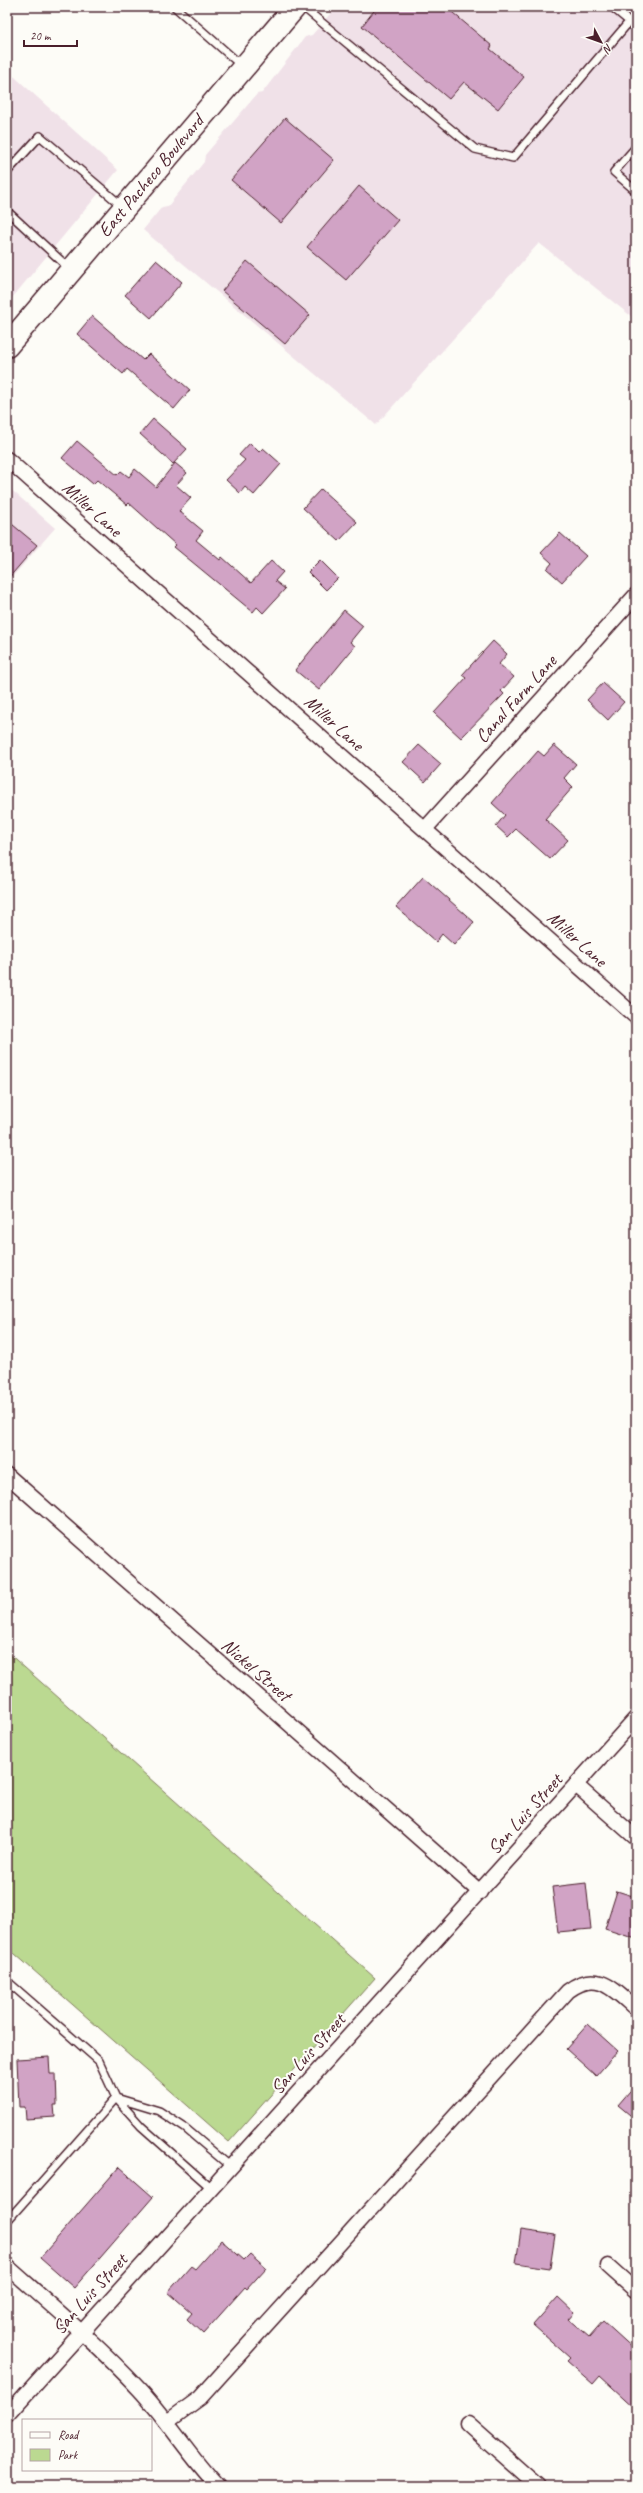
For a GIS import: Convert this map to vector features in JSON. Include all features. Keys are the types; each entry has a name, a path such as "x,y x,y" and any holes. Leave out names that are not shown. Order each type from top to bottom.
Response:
{"highway":[{"name":"East Pacheco Boulevard","path":"7,346 295,7"}],"street":[{"name":"Miller Lane","path":"7,459 636,1017"},
{"name":"Canal Farm Lane","path":"425,829 636,595"},
{"name":"Nickel Street","path":"7,1475 480,1892"},
{"name":"San Luis Street","path":"7,2415 636,1718"},
{"path":"576,1785 636,1838"},
{"path":"167,2422 200,2398 568,1991 579,1982 590,1980 604,1983 636,2009"},
{"path":"7,2266 135,2384 167,2422 197,2464 218,2486"},
{"path":"608,2266 636,2291"},
{"path":"468,2424 538,2486"}],"lane":[{"path":"176,7 243,67"},
{"path":"303,7 474,149 513,158 629,22"},
{"path":"612,7 636,27"},
{"path":"7,172 40,136 124,208"},
{"path":"636,147 614,172 636,191"},
{"path":"7,211 71,270"},
{"path":"7,1980 99,2061 116,2098 141,2126 211,2188"},
{"path":"116,2098 160,2111 185,2128 231,2167"},
{"path":"7,2221 116,2098"}],"shaded area":[{"path":"336,7 636,7 636,320 539,243 376,425 143,230 162,207 168,206 204,162 205,155 257,94 262,93 305,37 312,35"},
{"path":"7,70 118,170 7,304"},
{"path":"7,486 55,528 7,583"}],"green space":[{"path":"7,1652 375,1978 229,2142 7,1947"}],"building":[{"path":"377,7 446,7 492,46 490,49 524,77 498,109 464,82 449,99 362,26"},
{"path":"285,118 334,160 281,223 231,180"},
{"path":"359,186 398,220 346,280 307,247"},
{"path":"156,260 182,282 151,318 125,295"},
{"path":"247,261 310,315 285,344 222,291"},
{"path":"92,316 143,360 149,354 190,390 174,409 127,369 123,374 77,334"},
{"path":"153,419 187,449 173,464 140,434"},
{"path":"77,441 117,475 121,471 129,477 135,469 156,487 175,463 187,473 176,485 191,498 179,511 203,531 196,540 220,560 222,557 251,583 271,561 283,572 275,581 285,589 263,613 257,607 253,612 174,547 176,545 129,503 127,505 97,480 93,484 62,458"},
{"path":"250,443 259,452 263,448 281,464 254,495 245,487 240,493 226,480 245,460 239,455"},
{"path":"321,489 357,522 339,541 303,508"},
{"path":"7,520 37,545 7,580"},
{"path":"560,533 586,556 562,582 547,569 552,563 541,553"},
{"path":"320,560 338,578 326,590 308,572"},
{"path":"344,610 363,626 350,642 355,646 319,690 295,670"},
{"path":"493,641 507,654 499,664 514,677 501,691 504,694 461,738 434,713 466,678 462,675"},
{"path":"603,683 624,702 608,720 587,700"},
{"path":"419,745 441,764 425,782 403,762"},
{"path":"554,745 576,764 564,778 573,787 545,819 568,840 550,859 516,829 508,837 496,826 505,815 492,803 538,751 544,756"},
{"path":"423,877 474,922 454,945 442,934 436,942 396,907"},
{"path":"586,1883 591,1929 558,1932 552,1887"},
{"path":"617,1891 636,1897 636,1939 605,1929"},
{"path":"588,2024 618,2051 596,2076 566,2049"},
{"path":"49,2057 50,2074 56,2074 57,2105 54,2105 55,2117 26,2119 25,2107 19,2107 17,2059"},
{"path":"636,2084 636,2120 618,2105"},
{"path":"119,2167 153,2197 74,2288 40,2258"},
{"path":"521,2230 555,2235 550,2268 516,2263"},
{"path":"221,2240 244,2260 250,2254 266,2268 247,2289 245,2287 203,2334 187,2319 192,2313 168,2292 191,2266 195,2269"},
{"path":"558,2297 574,2312 568,2319 589,2337 603,2321 636,2351 636,2409 600,2376 593,2384 567,2361 570,2358 533,2325"}]}
